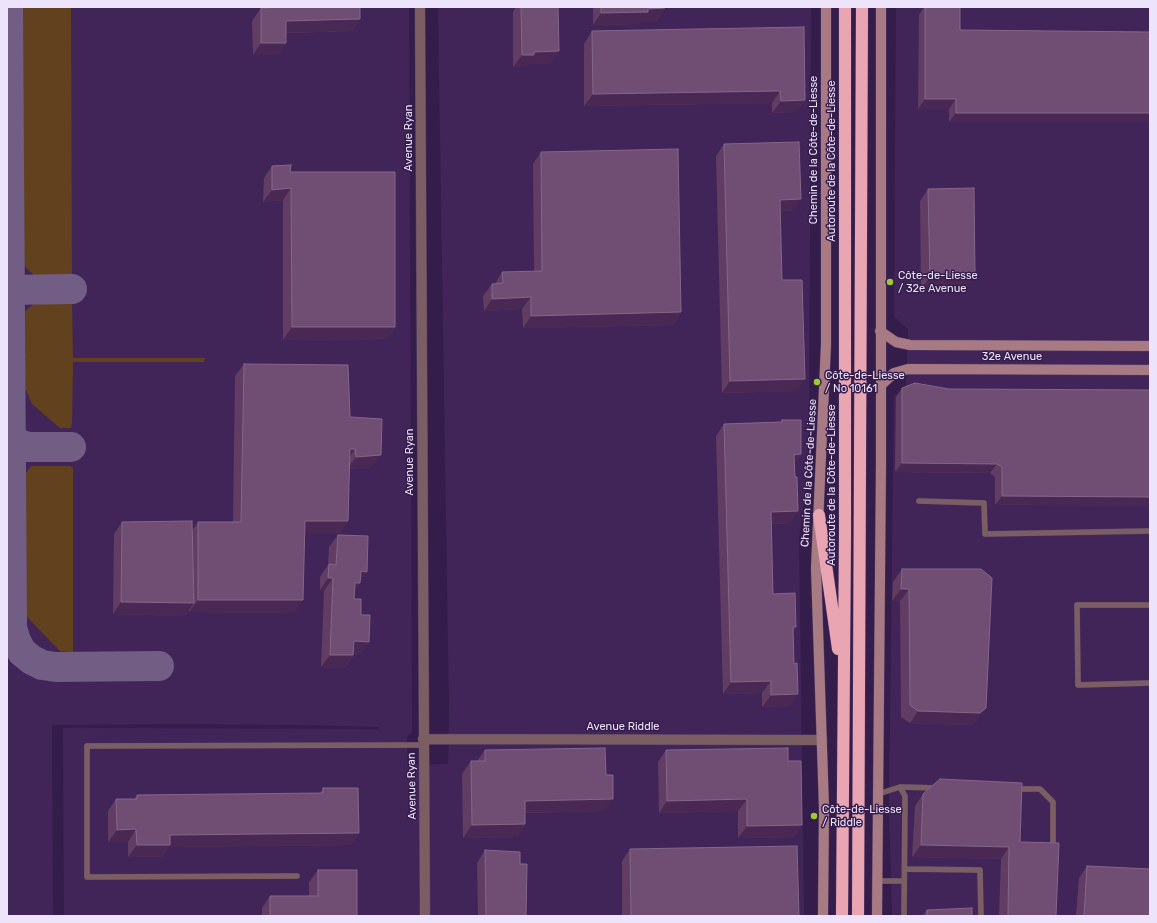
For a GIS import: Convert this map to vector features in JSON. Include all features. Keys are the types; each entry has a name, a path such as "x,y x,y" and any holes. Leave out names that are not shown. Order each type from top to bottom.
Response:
{"highway":[{"name":"Autoroute de la Côte-de-Liesse","path":"842,916 844,687 845,7"},
{"path":"858,916 862,7"},
{"path":"819,515 844,687"}],"main road":[{"name":"Chemin de la Côte-de-Liesse","path":"823,916 822,740 816,601 826,344 826,7"},
{"path":"877,916 881,7"},
{"name":"32e Avenue","path":"880,331 896,342 910,345 1150,346"},
{"name":"32e Avenue","path":"880,386 894,373 908,369 1150,370"}],"street":[{"name":"Avenue Ryan","path":"420,7 425,916"},
{"name":"Avenue Riddle","path":"423,742 822,740"}],"lane":[{"path":"919,501 984,503 985,534 1150,531"},
{"path":"1150,605 1077,605 1078,685 1150,683"},
{"path":"297,876 87,877 87,746 423,742"},
{"path":"878,794 900,787 946,788"},
{"path":"900,787 905,796 904,916"},
{"path":"1009,789 1040,789 1053,802 1053,855"},
{"path":"904,870 980,870 981,916"},
{"path":"877,881 904,881"}],"shaded area":[{"path":"7,7 409,7 412,732 407,737 408,765 448,764 449,710 438,7 811,7 809,468 799,537 804,916 64,916 63,728 379,729 379,727 181,724 52,725 53,916 7,916"},
{"path":"20,7 71,7 72,277 36,277 24,266 24,261 22,258 21,231 24,224 21,223 21,161 24,159 24,155 21,155 21,147 23,143 21,140 20,56 23,51 21,49"},
{"path":"896,7 1150,7 1150,916 892,916 889,807 894,396 906,389 908,329 894,317"},
{"path":"36,302 72,304 73,358 205,358 204,362 73,362 72,424 71,428 60,428 32,404 26,390 22,388 22,356 26,352 22,348 22,323 25,319 25,311"},
{"path":"31,466 70,466 73,468 73,652 60,651 26,616 26,610 23,608 23,539 25,535 23,529 25,510 23,508 22,478"}],"building":[{"path":"360,7 360,19 286,21 286,43 261,43 261,8"},
{"path":"521,7 558,7 559,51 534,52 534,55 522,55"},
{"path":"601,7 665,8 648,9 648,12 601,13"},
{"path":"925,7 960,7 960,30 1150,32 1150,113 956,113 956,99 925,99"},
{"path":"804,27 805,100 781,101 780,91 593,94 592,31"},
{"path":"799,142 801,199 780,200 782,280 802,280 805,379 730,381 724,144"},
{"path":"678,149 681,312 531,316 531,297 492,299 492,284 503,283 502,272 542,271 541,152"},
{"path":"291,165 290,172 395,172 395,327 292,327 291,188 272,190 272,166"},
{"path":"974,188 975,275 930,277 928,189"},
{"path":"244,364 348,365 350,417 382,419 381,455 356,457 355,449 350,449 348,521 305,521 303,600 198,600 198,522 241,522"},
{"path":"915,383 949,389 1150,390 1150,497 1002,496 1002,467 997,464 902,463 902,388"},
{"path":"782,420 801,420 801,454 794,455 795,477 797,477 798,511 771,512 773,594 795,593 796,627 793,627 794,664 797,663 798,694 771,695 771,681 731,682 724,424 782,422"},
{"path":"192,521 194,603 121,602 122,522"},
{"path":"338,535 368,536 367,572 361,571 360,583 355,583 354,599 361,599 361,615 370,615 369,642 354,641 353,655 330,655 333,578 328,578 329,564 336,565"},
{"path":"902,569 981,569 992,578 986,708 980,713 918,711 910,705 909,589 901,589"},
{"path":"605,748 606,775 613,775 613,799 525,801 525,824 472,825 471,761 485,761 485,750"},
{"path":"788,748 788,761 801,761 802,825 747,826 747,799 667,801 666,750"},
{"path":"940,779 1022,783 1020,842 1059,843 1056,916 1008,916 1009,847 921,845 923,794"},
{"path":"323,788 358,788 359,833 170,835 170,845 137,845 136,829 117,830 116,799 137,799 137,795 323,793"},
{"path":"797,846 799,916 631,916 630,849"},
{"path":"485,850 520,852 520,864 527,864 526,916 486,916"},
{"path":"1087,866 1150,869 1150,916 1084,916"},
{"path":"318,870 357,870 357,916 270,916 270,896 318,896"},
{"path":"972,908 972,916 927,916 927,910"}],"taxiway":[{"path":"8,7 12,628 16,641 22,652 32,660 42,665 56,667 159,666"},
{"path":"7,290 72,289"},
{"path":"10,435 17,443 27,447 71,447"}],"place":[{"name":"Côte-de-Liesse / 32e Avenue","path":"890,282"},
{"name":"Côte-de-Liesse / No 10161","path":"817,382"},
{"name":"Côte-de-Liesse / Riddle","path":"814,816"}]}
